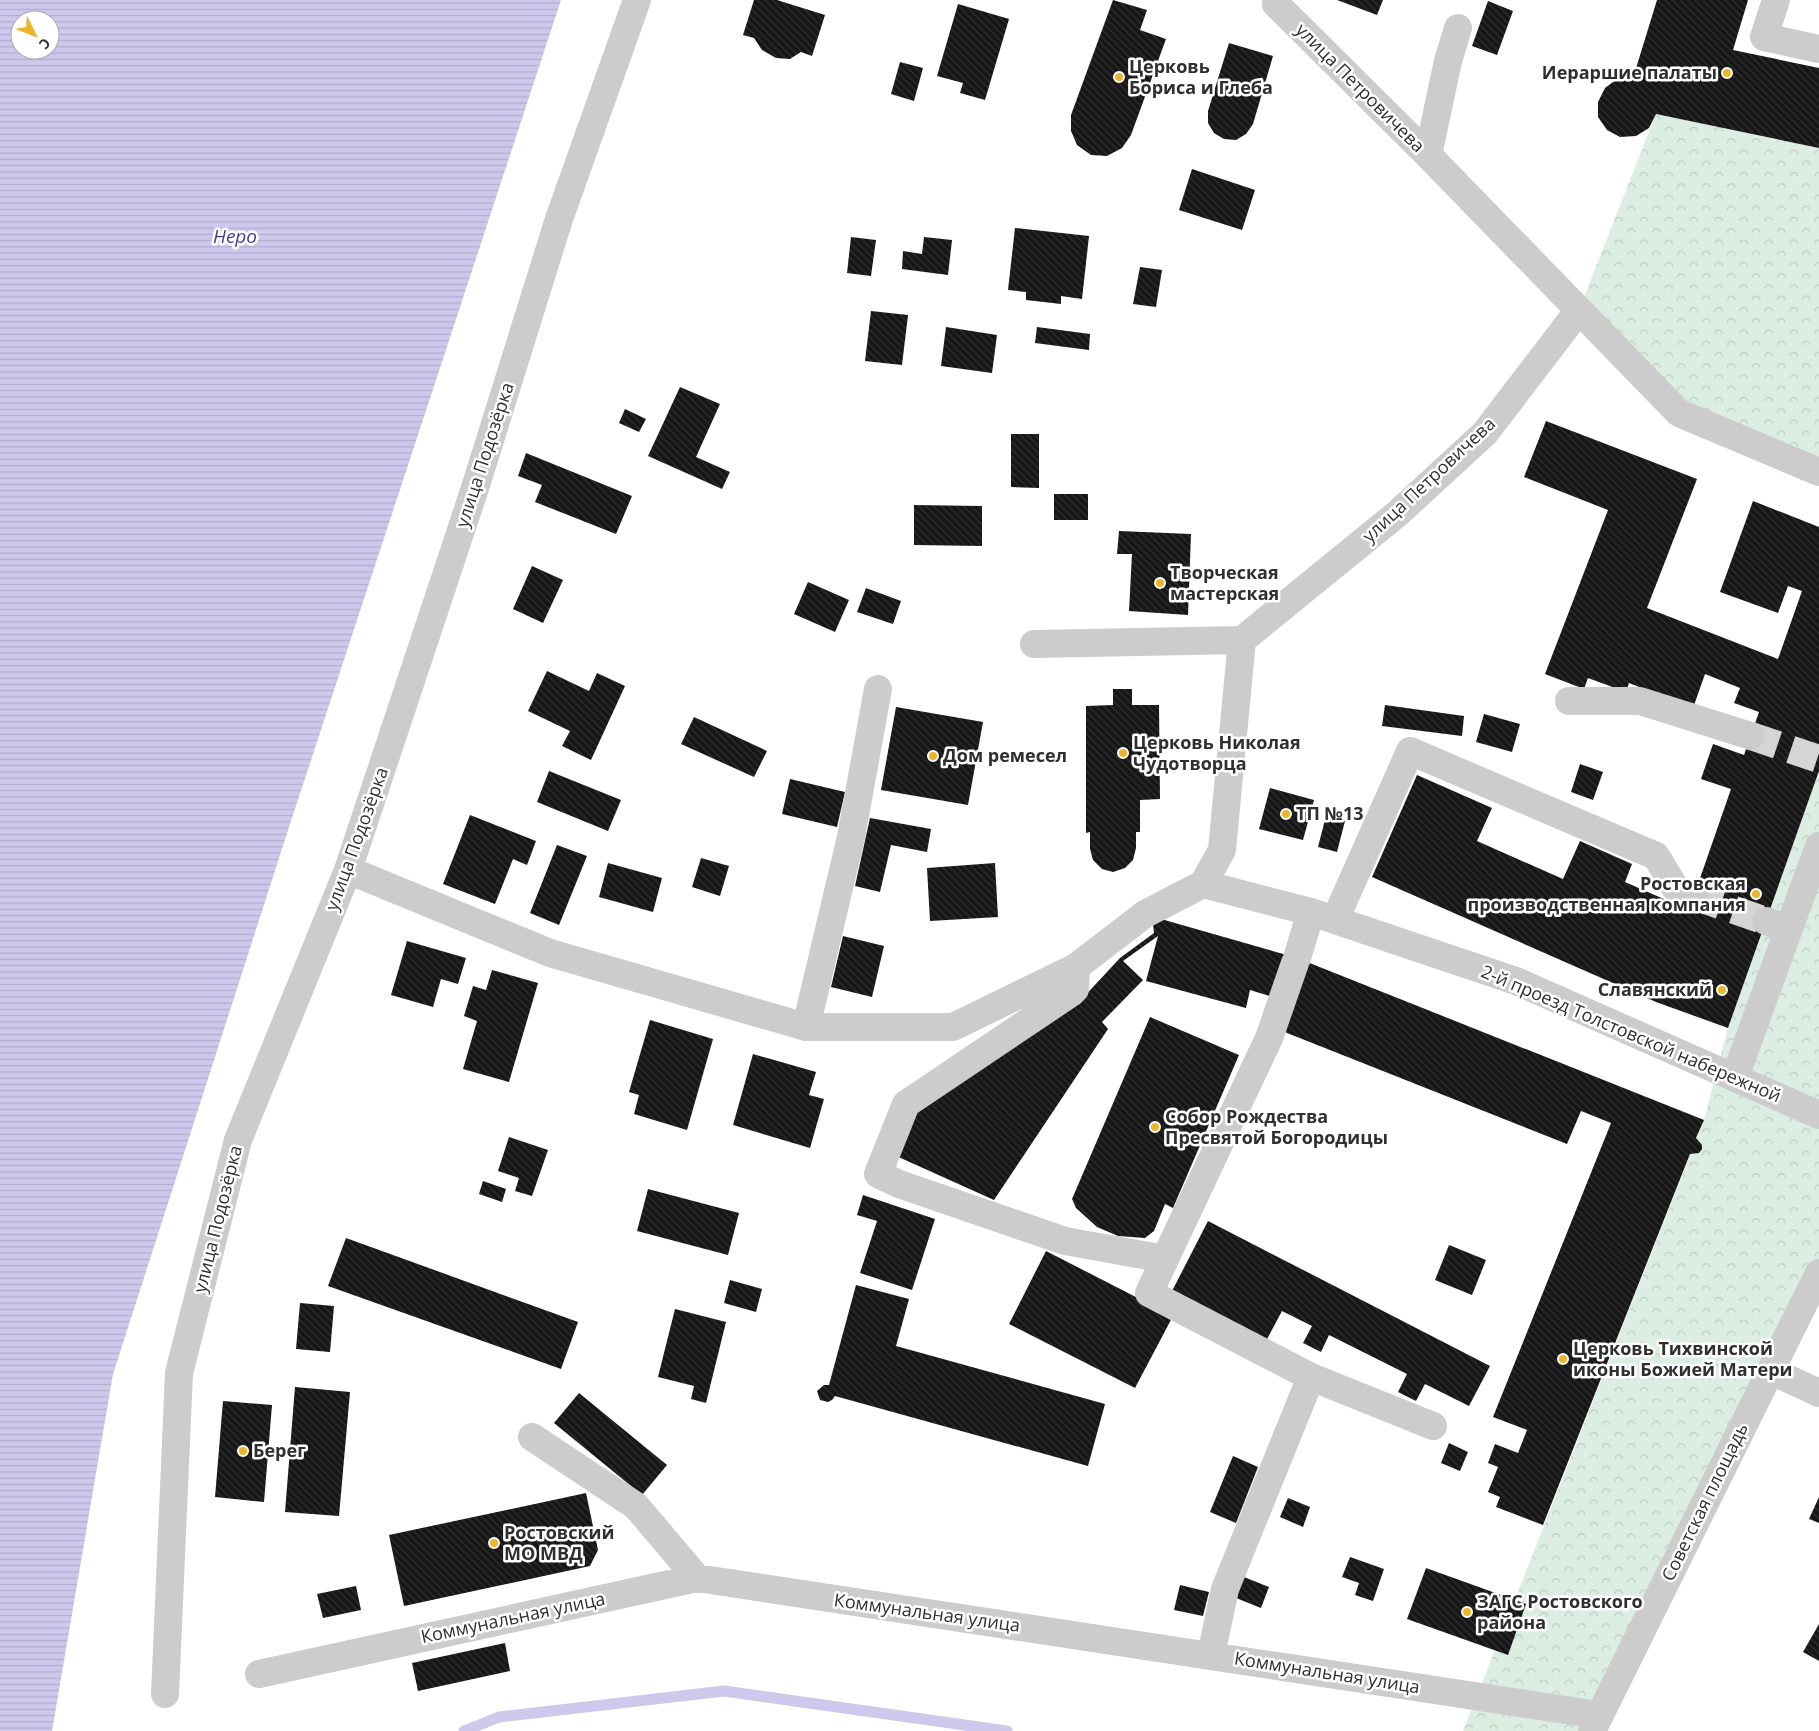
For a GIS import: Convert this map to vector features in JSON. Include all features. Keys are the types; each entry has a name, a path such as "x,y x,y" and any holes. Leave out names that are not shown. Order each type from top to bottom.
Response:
{"street":[{"name":"улица Подозёрка","path":"164,1694 179,1373 238,1140 348,870 475,488 559,219 636,0"},
{"path":"1776,0 1764,37 1819,49"},
{"name":"улица Петровичева","path":"1242,640 1397,514 1485,433 1579,310 1428,155 1271,1"},
{"path":"1428,155 1450,55 1458,28"},
{"path":"1579,310 1678,413 1819,472"},
{"path":"348,870 550,953 806,1027 953,1027 1076,967 1145,914 1203,884 1222,850 1242,640 1034,644"},
{"path":"806,1027 851,837 878,689"},
{"path":"1569,702 1640,701 1751,736"},
{"path":"1434,1426 1311,1376 1149,1293 1269,1038 1296,961 1323,916 1410,752 1656,856 1676,890 1694,896"},
{"path":"1735,1077 1777,925 1819,846"},
{"name":"2-й проезд Толстовской набережной","path":"1203,884 1323,916 1516,981 1819,1115"},
{"path":"1076,967 1075,989 906,1104 878,1174 899,1184 1065,1241 1165,1259"},
{"name":"Советская площадь","path":"1596,1723 1819,1273"},
{"path":"1771,1371 1819,1393"},
{"path":"1211,1655 1225,1589 1311,1376"},
{"path":"532,1437 636,1506 697,1578"},
{"name":"Коммунальная улица","path":"259,1674 697,1578 1211,1655 1596,1723"}],"green space":[{"path":"1656,114 1819,148 1819,472 1679,413 1579,310"},
{"path":"1819,772 1819,1273 1592,1731 1463,1731 1704,1120 1728,1028"}],"water":[{"name":"Неро","path":"0,0 561,0 290,824 113,1374 52,1731 0,1731"}],"building":[{"path":"754,0 777,0 825,15 812,56 801,52 790,59 776,58 762,50 754,38 743,35"},
{"name":"Церковь Бориса и Глеба","path":"1113,0 1147,10 1140,30 1166,39 1131,135 1122,148 1107,156 1091,155 1077,145 1071,131 1071,115"},
{"path":"1337,0 1383,0 1377,15"},
{"name":"Иераршие палаты","path":"1657,0 1748,0 1733,50 1819,68 1819,148 1656,114 1649,128 1636,136 1620,137 1607,130 1598,117 1598,102 1605,88 1617,79 1633,78"},
{"path":"1488,1 1513,11 1497,55 1472,46"},
{"path":"958,4 1009,19 985,100 960,93 963,83 937,76"},
{"path":"1229,43 1273,56 1253,124 1246,134 1236,140 1224,139 1214,133 1208,123 1208,111"},
{"path":"900,62 923,68 914,101 891,94"},
{"path":"1192,169 1255,190 1242,230 1179,210"},
{"path":"1015,228 1089,236 1082,299 1061,296 1061,304 1026,300 1026,292 1008,290"},
{"path":"851,237 876,240 871,276 847,273"},
{"path":"924,237 952,240 948,275 902,269 903,251 922,254"},
{"path":"1140,267 1162,270 1156,307 1133,304"},
{"path":"871,311 908,315 902,365 865,361"},
{"path":"946,327 997,335 992,373 941,366"},
{"path":"1037,327 1090,334 1089,350 1035,343"},
{"path":"680,387 720,404 696,457 730,472 722,489 648,456"},
{"path":"625,409 646,419 639,432 619,423"},
{"path":"1546,421 1697,479 1647,608 1778,659 1802,591 1788,586 1778,613 1720,592 1753,501 1819,527 1819,771 1728,1028 1656,1002 1372,877 1417,775 1492,808 1477,841 1563,879 1580,841 1632,864 1625,882 1689,910 1731,789 1701,779 1713,744 1744,755 1759,712 1734,703 1740,688 1705,674 1693,708 1629,683 1626,692 1588,678 1584,689 1545,674 1608,510 1524,477"},
{"path":"1011,434 1039,434 1039,488 1011,487"},
{"path":"526,453 632,496 616,534 535,502 542,485 518,476"},
{"path":"1054,494 1088,494 1088,520 1054,520"},
{"path":"914,505 982,506 982,546 914,545"},
{"name":"Творческая мастерская","path":"1119,531 1191,534 1188,615 1129,611 1132,554 1117,554"},
{"path":"532,566 563,580 543,623 513,609"},
{"path":"808,582 849,600 835,632 794,614"},
{"path":"866,588 901,601 893,624 857,612"},
{"path":"547,671 589,691 597,673 625,686 591,760 562,746 570,731 528,711"},
{"name":"Церковь Николая Чудотворца","path":"1113,689 1132,689 1132,705 1159,705 1160,799 1140,800 1140,832 1136,832 1136,848 1133,860 1125,868 1113,872 1102,869 1093,860 1090,849 1090,832 1086,833 1086,706 1113,705"},
{"path":"1385,705 1464,716 1462,736 1382,726"},
{"name":"Дом ремесел","path":"896,707 983,722 968,805 881,790"},
{"path":"1484,714 1520,724 1512,752 1476,742"},
{"path":"694,717 767,751 754,777 681,744"},
{"path":"1580,764 1603,772 1593,800 1571,792"},
{"path":"549,771 621,800 608,831 537,802"},
{"path":"790,779 845,792 837,827 782,814"},
{"name":"ТП №13","path":"1270,788 1314,800 1303,840 1259,829"},
{"path":"470,815 536,841 527,865 513,859 495,904 443,884"},
{"path":"1326,816 1345,821 1337,852 1318,847"},
{"path":"870,818 931,829 927,852 891,845 880,892 855,886"},
{"path":"557,845 587,856 559,925 530,913"},
{"path":"701,858 729,866 720,896 692,887"},
{"path":"608,863 662,878 653,912 599,897"},
{"path":"995,863 998,917 930,921 927,868"},
{"path":"1161,919 1297,958 1704,1120 1696,1138 1702,1145 1702,1149 1699,1153 1690,1154 1543,1525 1496,1507 1500,1497 1488,1492 1498,1467 1488,1463 1495,1444 1518,1453 1527,1430 1493,1417 1611,1123 1581,1111 1567,1144 1282,1031 1273,997 1250,990 1246,1008 1146,981 1158,936 1123,961 1143,980 1102,1022 1108,1029 994,1200 894,1155 915,1109 1080,1001 1120,958 1154,933 1153,924"},
{"path":"843,936 884,946 872,997 831,987"},
{"path":"407,941 466,958 458,984 441,979 433,1007 391,995"},
{"path":"492,970 538,983 509,1082 463,1069 477,1021 464,1016 473,986 486,990"},
{"name":"Собор Рождества Пресвятой Богородицы","path":"1150,1017 1239,1055 1173,1208 1165,1204 1154,1231 1145,1238 1118,1236 1097,1227 1076,1208 1072,1199"},
{"path":"650,1020 713,1039 687,1130 634,1114 639,1095 629,1092"},
{"path":"753,1054 816,1072 809,1095 824,1099 810,1148 733,1125"},
{"path":"509,1137 548,1150 532,1196 515,1191 519,1178 498,1171"},
{"path":"483,1181 506,1189 502,1202 479,1194"},
{"path":"648,1189 739,1213 728,1255 637,1231"},
{"path":"863,1195 935,1219 912,1290 860,1273 877,1221 857,1215"},
{"path":"1208,1221 1490,1366 1469,1406 1425,1384 1416,1401 1398,1392 1407,1374 1329,1335 1321,1352 1303,1343 1312,1326 1282,1311 1265,1343 1170,1295"},
{"path":"346,1238 578,1322 561,1369 328,1286"},
{"path":"1449,1245 1486,1260 1472,1295 1435,1280"},
{"path":"1046,1251 1173,1316 1135,1388 1009,1324"},
{"path":"730,1280 762,1289 756,1312 724,1303"},
{"path":"856,1285 909,1299 896,1346 1105,1404 1088,1466 835,1396 828,1402 820,1400 817,1391 824,1385 829,1385"},
{"path":"300,1303 334,1306 330,1352 296,1349"},
{"path":"675,1309 726,1322 706,1403 691,1399 694,1386 658,1377"},
{"path":"295,1387 350,1392 339,1516 285,1512"},
{"path":"579,1393 667,1465 642,1495 554,1423"},
{"name":"Берег","path":"223,1401 272,1405 264,1502 215,1497"},
{"path":"1449,1443 1468,1452 1460,1471 1441,1463"},
{"path":"1233,1456 1258,1467 1236,1523 1210,1512"},
{"name":"Ростовский МО МВД","path":"586,1493 598,1550 590,1566 404,1606 389,1535"},
{"path":"1819,1497 1819,1523 1809,1519"},
{"path":"1288,1498 1310,1507 1303,1527 1280,1517"},
{"path":"1350,1557 1384,1569 1373,1601 1355,1595 1359,1583 1342,1577"},
{"name":"ЗАГС Ростовского района","path":"1426,1568 1526,1604 1508,1655 1407,1619"},
{"path":"1244,1577 1269,1587 1261,1608 1236,1598"},
{"path":"1180,1585 1209,1592 1203,1616 1174,1610"},
{"path":"356,1586 361,1610 323,1618 317,1594"},
{"path":"1819,1624 1819,1661 1803,1652"},
{"path":"505,1643 510,1671 418,1691 412,1663"}],"waterway":[{"path":"464,1731 499,1717 724,1691 1007,1731"}],"tunnel":[{"path":"1751,736 1819,759"},
{"path":"1694,896 1766,921"}],"place":[{"name":"Иераршие палаты","path":"1727,73"},
{"name":"Церковь Бориса и Глеба","path":"1119,77"},
{"name":"Творческая мастерская","path":"1160,583"},
{"name":"Церковь Николая Чудотворца","path":"1123,753"},
{"name":"Дом ремесел","path":"933,756"},
{"name":"ТП №13","path":"1286,814"},
{"name":"Ростовская производственная компания","path":"1756,894"},
{"name":"Славянский","path":"1722,990"},
{"name":"Собор Рождества Пресвятой Богородицы","path":"1155,1127"},
{"name":"Церковь Тихвинской иконы Божией Матери","path":"1563,1359"},
{"name":"Берег","path":"243,1451"},
{"name":"Ростовский МО МВД","path":"494,1543"},
{"name":"ЗАГС Ростовского района","path":"1467,1612"}]}
